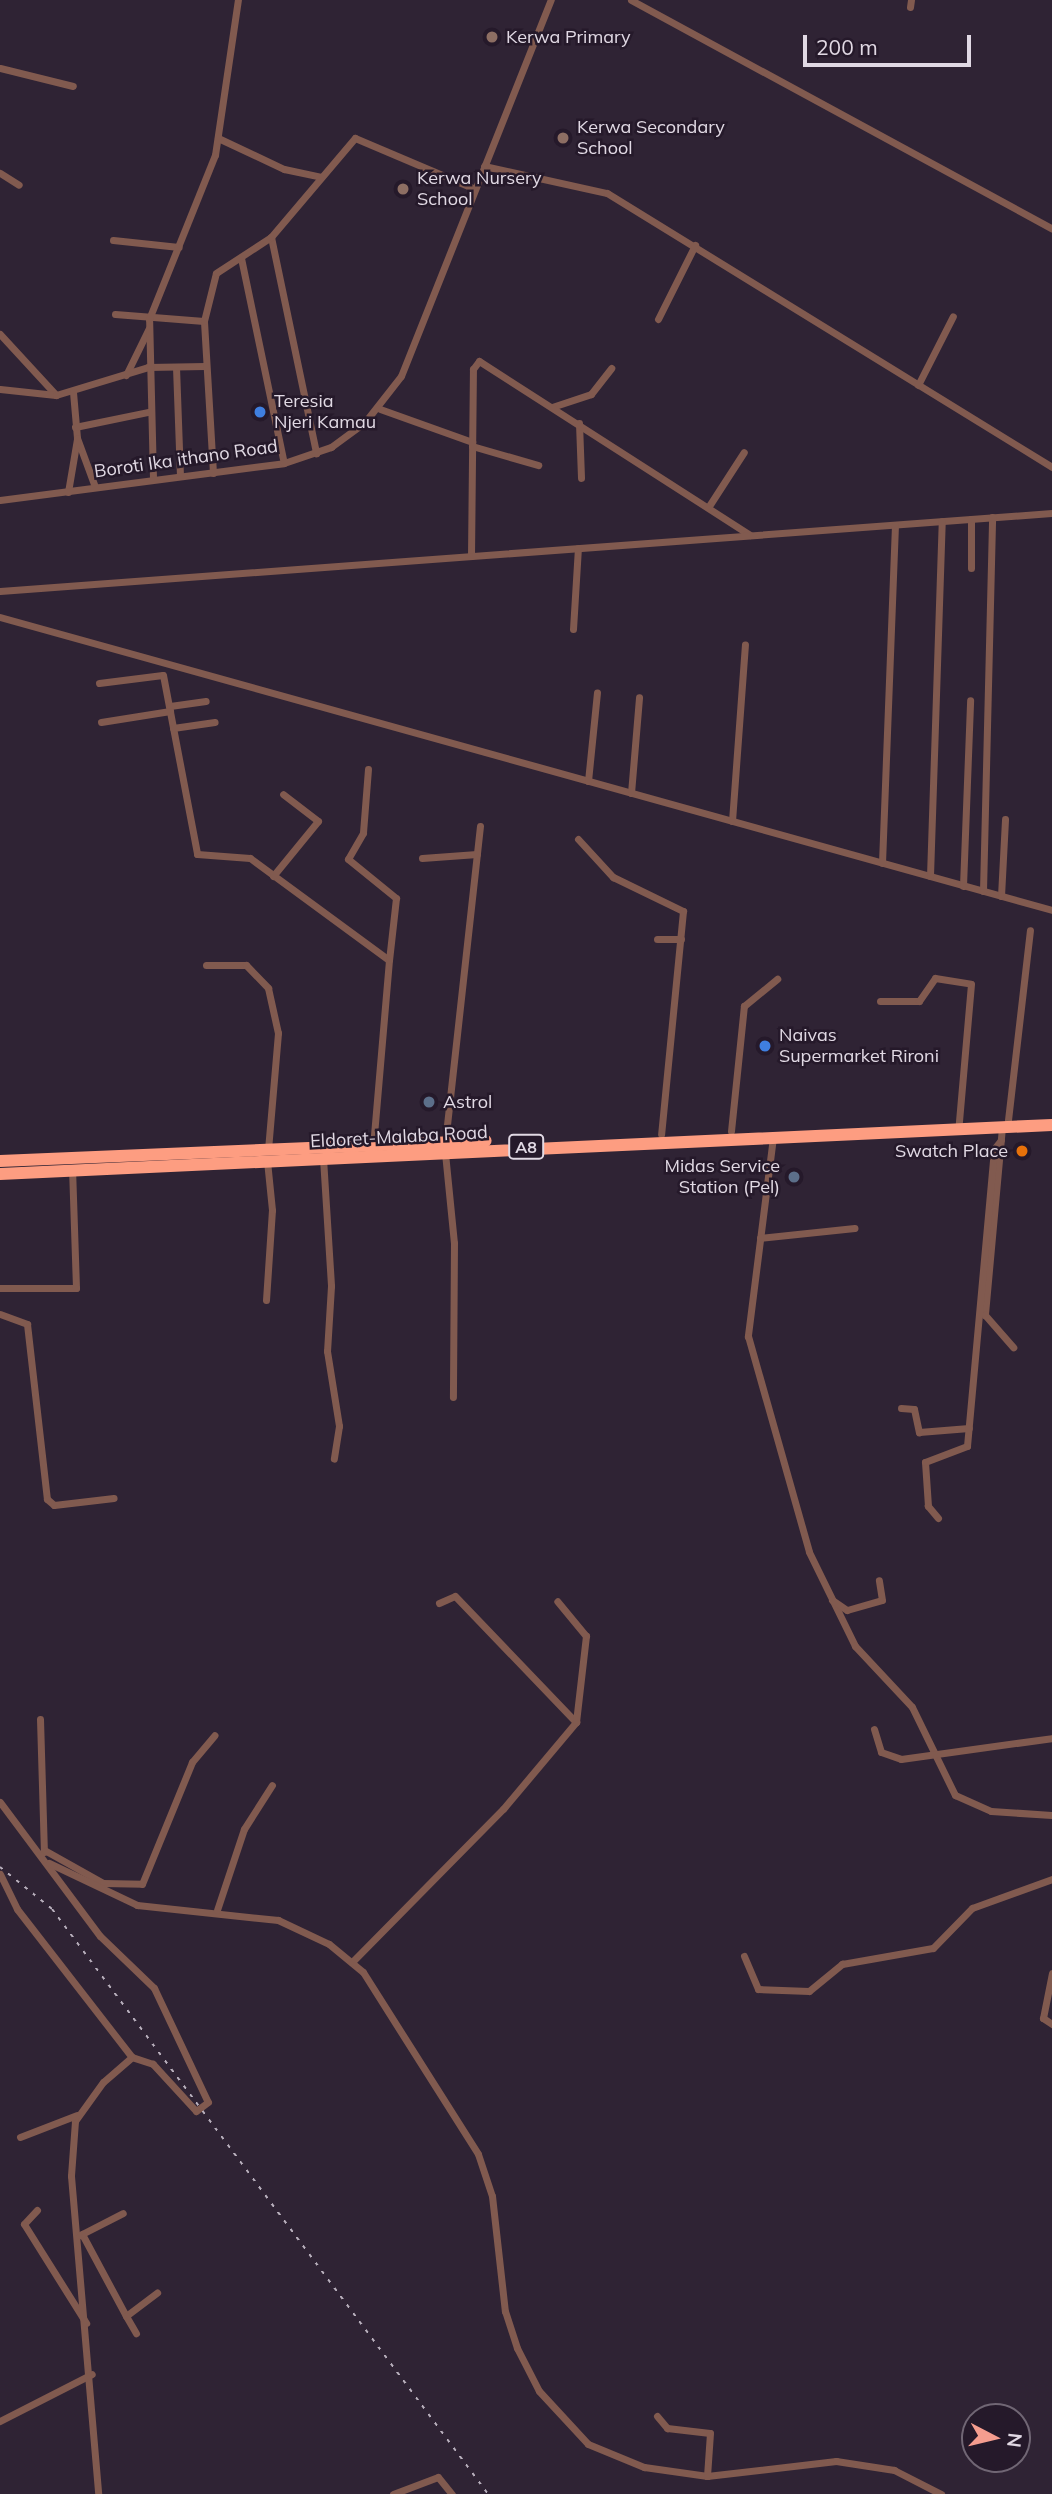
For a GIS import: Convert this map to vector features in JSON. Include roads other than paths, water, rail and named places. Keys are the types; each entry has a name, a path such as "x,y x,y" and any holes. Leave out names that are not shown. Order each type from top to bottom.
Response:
{"highway":[{"name":"Eldoret-Malaba Road","path":"0,1161 268,1156 323,1158 445,1147 731,1131 959,1122 1004,1129 1052,1118"},
{"name":"Eldoret-Malaba Road","path":"0,1174 268,1156 373,1146 445,1147 1004,1129 1052,1125"}],"street":[{"path":"126,375 179,247 218,138 238,0"},
{"name":"Boroti Ika ithano Road","path":"0,500 284,463 316,453 380,409 401,376 473,188 551,0"},
{"path":"631,0 1052,229"},
{"path":"0,68 73,86"},
{"path":"218,138 284,169 321,177"},
{"path":"214,473 204,321 216,273 271,237 355,138 473,188"},
{"path":"484,166 607,193 1052,467"},
{"path":"0,173 19,185"},
{"path":"271,237 316,453"},
{"path":"113,240 179,247"},
{"path":"658,319 695,245"},
{"path":"241,258 284,463"},
{"path":"115,314 149,323 204,321"},
{"path":"918,385 953,316"},
{"path":"149,323 148,412 153,478"},
{"path":"0,334 56,395"},
{"path":"471,556 472,444 477,361 579,423 751,535"},
{"path":"0,389 56,395 74,392 148,366 205,366"},
{"path":"176,367 180,475"},
{"path":"552,407 591,394 611,368"},
{"path":"74,392 75,427 95,488"},
{"path":"380,409 538,466"},
{"path":"75,427 148,412"},
{"path":"579,423 581,478"},
{"path":"68,492 78,438"},
{"path":"709,506 744,452"},
{"path":"0,591 1052,513"},
{"path":"983,891 992,517"},
{"path":"971,519 971,568"},
{"path":"930,876 942,521"},
{"path":"882,863 895,525"},
{"path":"573,629 578,548"},
{"path":"0,617 1052,910"},
{"path":"732,821 745,644"},
{"path":"99,683 161,674 170,708 197,854 246,857 389,960"},
{"path":"588,781 597,692"},
{"path":"631,793 639,697"},
{"path":"963,886 970,700"},
{"path":"102,722 206,701"},
{"path":"173,728 215,722"},
{"path":"368,769 363,833 348,859 396,898 373,1146"},
{"path":"273,876 318,821 283,794"},
{"path":"1001,896 1005,819"},
{"path":"453,1398 454,1243 445,1147 480,826"},
{"path":"578,839 613,877 681,908 681,939 661,1134"},
{"path":"422,858 478,854"},
{"path":"1013,1347 985,1315 1004,1129 1030,930"},
{"path":"657,939 681,939"},
{"path":"206,965 246,965 268,988 278,1033 268,1156 272,1210 266,1300"},
{"path":"880,1001 919,1001 935,978 971,984 959,1122"},
{"path":"731,1131 744,1006 777,979"},
{"path":"938,1518 928,1506 925,1460 965,1451 994,1149 1004,1129"},
{"path":"773,1136 760,1238 751,1351 797,1516 829,1597 863,1657 912,1707 949,1787 970,1804 1052,1815"},
{"path":"323,1158 331,1286 327,1350 339,1429 334,1459"},
{"path":"0,1288 76,1289 72,1168"},
{"path":"760,1238 817,1237 854,1228"},
{"path":"0,1314 27,1324 47,1499 54,1505 114,1499"},
{"path":"901,1408 914,1409 919,1432 969,1428"},
{"path":"829,1597 847,1610 882,1600 879,1580"},
{"path":"439,1603 455,1596 576,1722"},
{"path":"352,1962 503,1809 576,1722 586,1636 557,1601"},
{"path":"0,1874 17,1909 132,2057 153,2064 196,2111 208,2105 154,1989 100,1936 49,1863 45,1852 40,1719"},
{"path":"874,1730 885,1756 1052,1738"},
{"path":"0,1802 45,1852 103,1883 142,1884 194,1757 215,1735"},
{"path":"217,1910 216,1897 244,1829 272,1785"},
{"path":"49,1863 130,1903 217,1910 278,1920 352,1962 384,1999 478,2154 492,2196 507,2318 535,2385 588,2444 644,2467 706,2476 836,2460 894,2470 941,2494"},
{"path":"744,1956 758,1989 809,1991 842,1965 933,1948 972,1908 1052,1879"},
{"path":"1052,1973 1043,2015 1052,2024"},
{"path":"20,2137 78,2115 132,2057"},
{"path":"78,2115 69,2158 92,2374 98,2494"},
{"path":"37,2210 24,2224 86,2324"},
{"path":"79,2235 123,2213"},
{"path":"79,2235 135,2333"},
{"path":"126,2316 157,2292"},
{"path":"0,2421 92,2374"},
{"path":"657,2416 667,2428 710,2433 706,2476"},
{"path":"393,2494 438,2477 452,2494"}],"railway":[{"path":"0,1867 52,1909 488,2494"}],"place":[{"name":"Kerwa Primary","path":"492,37"},
{"name":"Kerwa Secondary School","path":"563,138"},
{"name":"Kerwa Nursery School","path":"403,189"},
{"name":"Teresia Njeri Kamau","path":"260,412"},
{"name":"Naivas Supermarket Rironi","path":"765,1046"},
{"name":"Astrol","path":"429,1102"},
{"name":"Swatch Place","path":"1022,1151"},
{"name":"Midas Service Station (Pel)","path":"794,1177"}]}
